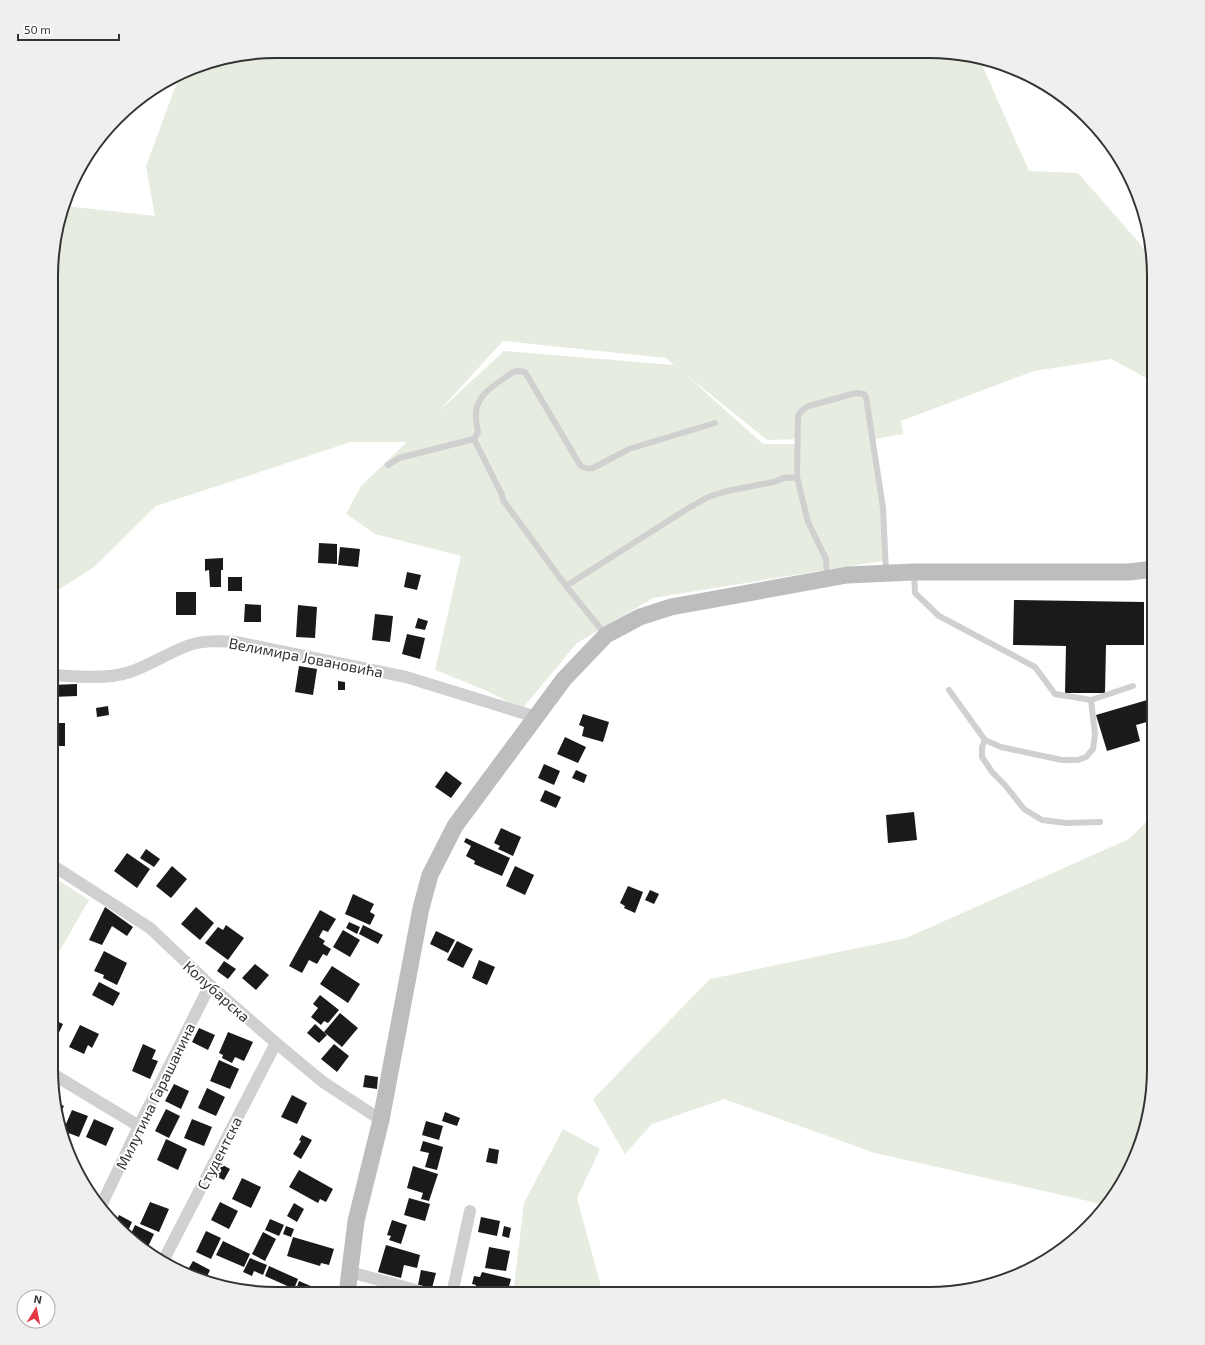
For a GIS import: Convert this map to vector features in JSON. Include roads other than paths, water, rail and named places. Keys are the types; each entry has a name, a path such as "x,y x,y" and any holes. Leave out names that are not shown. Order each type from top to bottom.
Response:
{"main road":[{"path":"348,1287 356,1221 381,1120 421,908 430,875 455,826 564,679 606,635 640,617 670,607 847,576 914,572 1129,572 1147,570"}],"street":[{"name":"Велимира Јовановића","path":"58,675 96,677 117,675 141,668 188,645 210,641 236,642 406,677 536,716"},
{"name":"Колубарска","path":"58,869 150,928 210,985 276,1043 323,1082 381,1120"},
{"name":"Милутина Гарашанина","path":"103,1202 139,1126 210,985"},
{"name":"Студентска","path":"165,1257 276,1043"},
{"path":"58,1077 139,1126"},
{"path":"454,1287 470,1211"},
{"path":"350,1272 405,1287"}],"lane":[{"path":"388,465 399,458 474,439 478,432 476,416 477,404 483,394 513,372 519,371 525,372 580,465 585,469 595,467 629,449 715,423"},
{"path":"828,580 826,559 808,522 797,477 798,414 809,406 856,393 864,394 866,397 883,508 886,574"},
{"path":"474,439 504,500 566,586 606,635"},
{"path":"566,586 688,508 708,497 727,491 774,482 786,477 797,477"},
{"path":"914,572 915,593 939,616 1035,667 1055,694 1091,700 1133,686"},
{"path":"948,690 986,740 1001,747 1062,760 1078,760 1086,757 1093,749 1095,734 1091,700"},
{"path":"986,740 982,747 982,758 1024,809 1042,820 1066,823 1100,822"}]}
